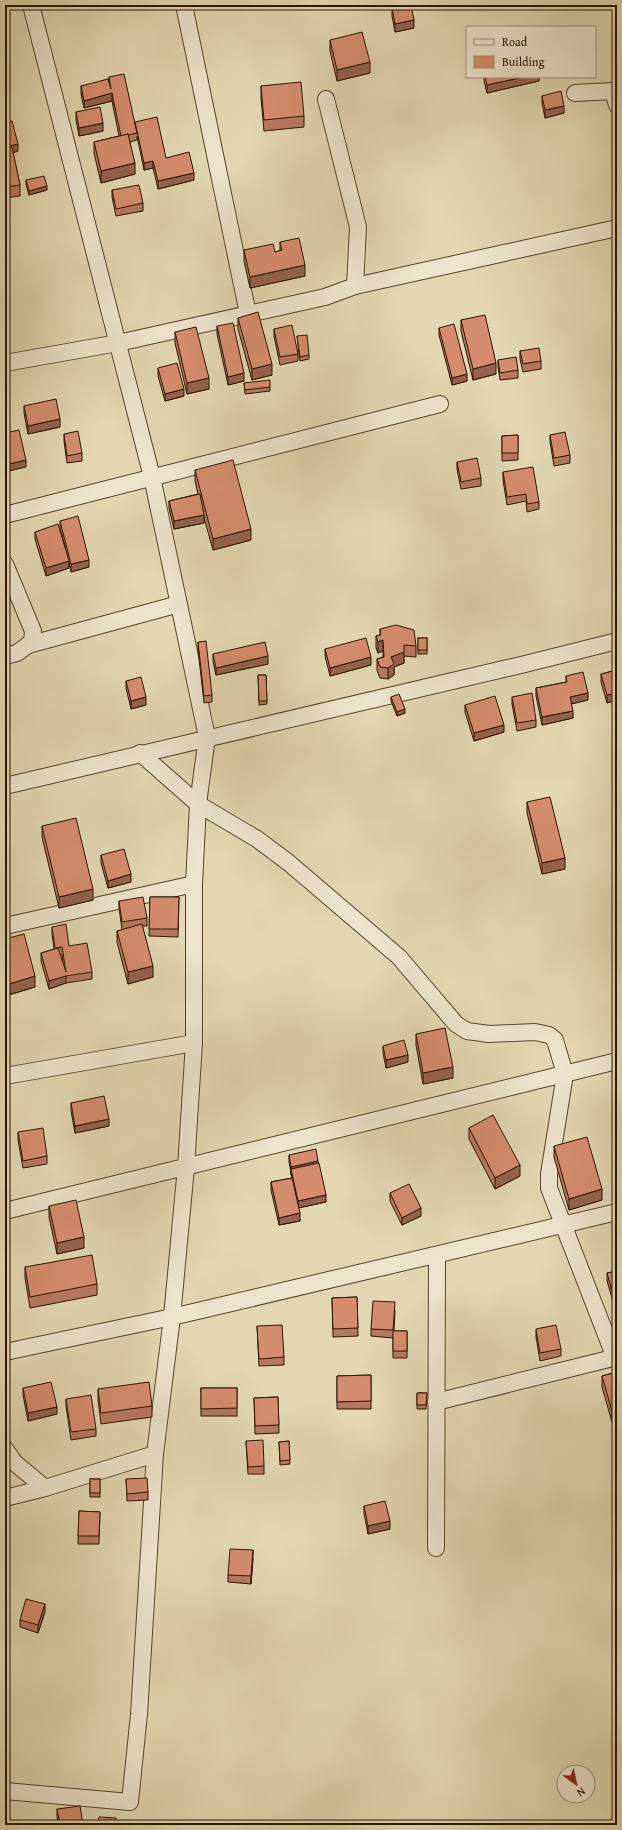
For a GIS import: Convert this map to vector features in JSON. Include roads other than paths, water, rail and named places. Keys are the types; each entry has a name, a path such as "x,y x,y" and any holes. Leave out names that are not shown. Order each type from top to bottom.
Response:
{"street":[{"path":"5,1791 130,1802 139,1714 155,1454 172,1317 186,1167 194,1043 194,884 198,804 207,737 152,477 30,5"},
{"path":"184,5 248,314"},
{"path":"575,93 613,91 617,105"},
{"path":"326,99 358,227 355,286"},
{"path":"5,363 118,343 325,297 355,286 617,228"},
{"path":"5,515 440,404"},
{"path":"5,564 32,631 32,642 17,653 5,656"},
{"path":"28,644 179,604"},
{"path":"5,786 207,737 521,665 617,641"},
{"path":"140,753 198,804 257,839 294,868 399,957 456,1024 467,1031 489,1034 535,1032 549,1034 555,1040 565,1074 548,1174 549,1188 562,1225 616,1357 436,1402"},
{"path":"5,926 194,884"},
{"path":"5,1076 194,1043"},
{"path":"5,1211 617,1061"},
{"path":"5,1352 172,1317 617,1212"},
{"path":"436,1548 437,1255"},
{"path":"5,1449 15,1463 45,1488"},
{"path":"5,1498 45,1488 155,1454"}]}
